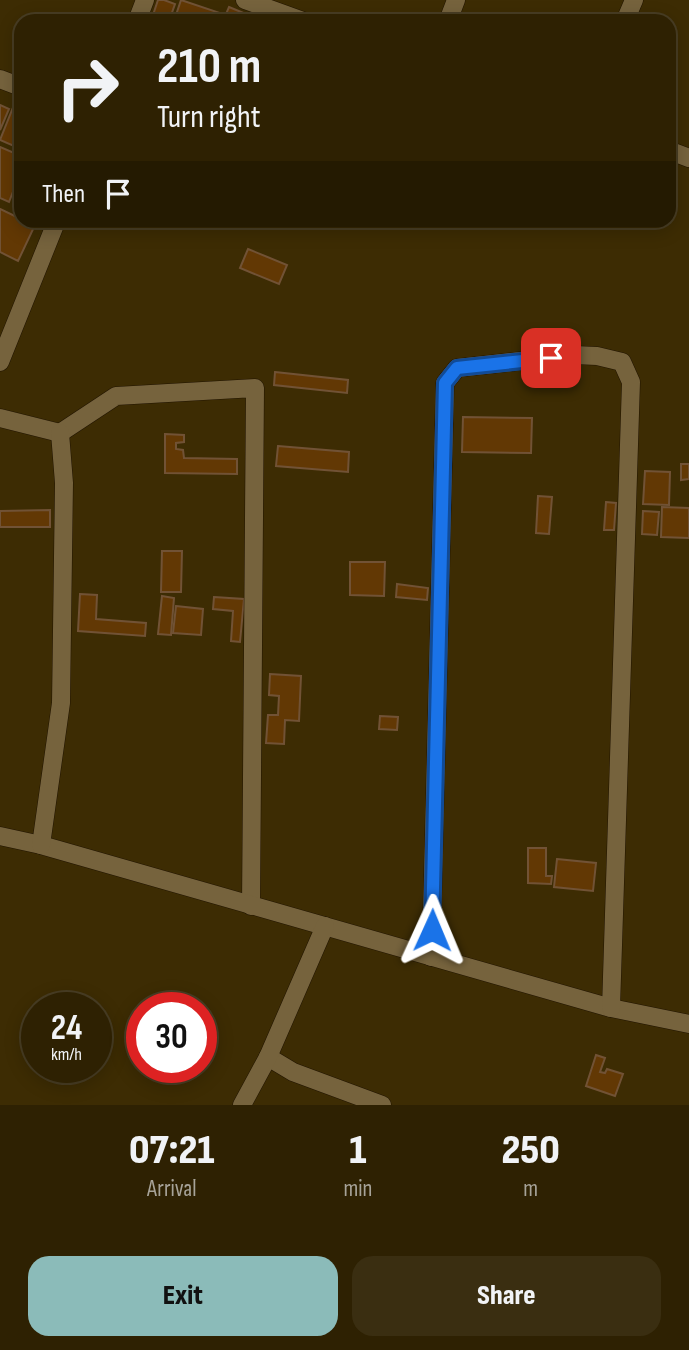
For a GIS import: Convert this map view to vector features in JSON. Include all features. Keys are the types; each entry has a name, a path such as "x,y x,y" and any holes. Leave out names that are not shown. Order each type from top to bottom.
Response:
{"street":[{"path":"245,0 284,14"},
{"path":"0,362 54,228"},
{"path":"431,957 445,383 457,368 574,355 597,356 622,362 631,382 611,1008"},
{"path":"0,418 61,433 116,396 255,388 251,906"},
{"path":"41,845 61,703 64,483 61,433"},
{"path":"0,836 41,845 611,1008 689,1024"},
{"path":"242,1105 268,1057 325,926"},
{"path":"268,1057 293,1072 382,1105"}],"building":[{"path":"158,0 175,4 171,14 153,14"},
{"path":"181,0 220,13 220,14 176,14"},
{"path":"229,7 246,14 226,14"},
{"path":"0,105 9,109 0,130"},
{"path":"14,105 14,146 0,140"},
{"path":"0,147 14,153 14,189 9,202 0,198"},
{"path":"0,209 14,216 14,228 34,228 18,261 0,252"},
{"path":"248,249 287,265 279,284 240,268"},
{"path":"275,372 348,380 347,393 274,385"},
{"path":"463,417 532,418 531,453 462,452"},
{"path":"165,434 184,435 184,442 176,443 176,449 183,450 184,458 237,459 237,474 165,473"},
{"path":"278,446 349,452 348,472 276,466"},
{"path":"681,464 689,464 689,479 681,480"},
{"path":"645,471 670,472 669,505 643,504"},
{"path":"538,496 552,497 549,534 536,533"},
{"path":"606,502 616,503 614,530 604,530"},
{"path":"662,507 689,508 689,538 661,537"},
{"path":"50,510 50,527 0,527 0,511"},
{"path":"643,511 659,512 657,535 642,534"},
{"path":"162,551 182,551 181,592 161,592"},
{"path":"350,562 385,562 384,596 350,595"},
{"path":"397,584 428,588 427,600 396,597"},
{"path":"80,594 97,595 96,619 146,623 145,636 78,631"},
{"path":"162,596 174,598 171,635 158,634"},
{"path":"214,597 244,599 240,642 231,641 233,611 213,609"},
{"path":"176,606 203,609 201,635 173,633"},
{"path":"270,674 301,676 299,721 285,720 284,744 266,743 268,715 278,715 279,696 269,695"},
{"path":"380,716 398,717 397,730 379,729"},
{"path":"528,848 546,848 546,876 552,876 551,884 528,883"},
{"path":"557,859 596,863 593,891 554,887"},
{"path":"596,1055 605,1058 600,1072 605,1073 607,1069 623,1074 615,1096 586,1086"}],"route":[{"path":"432,930 445,383 457,368 551,358"}]}
